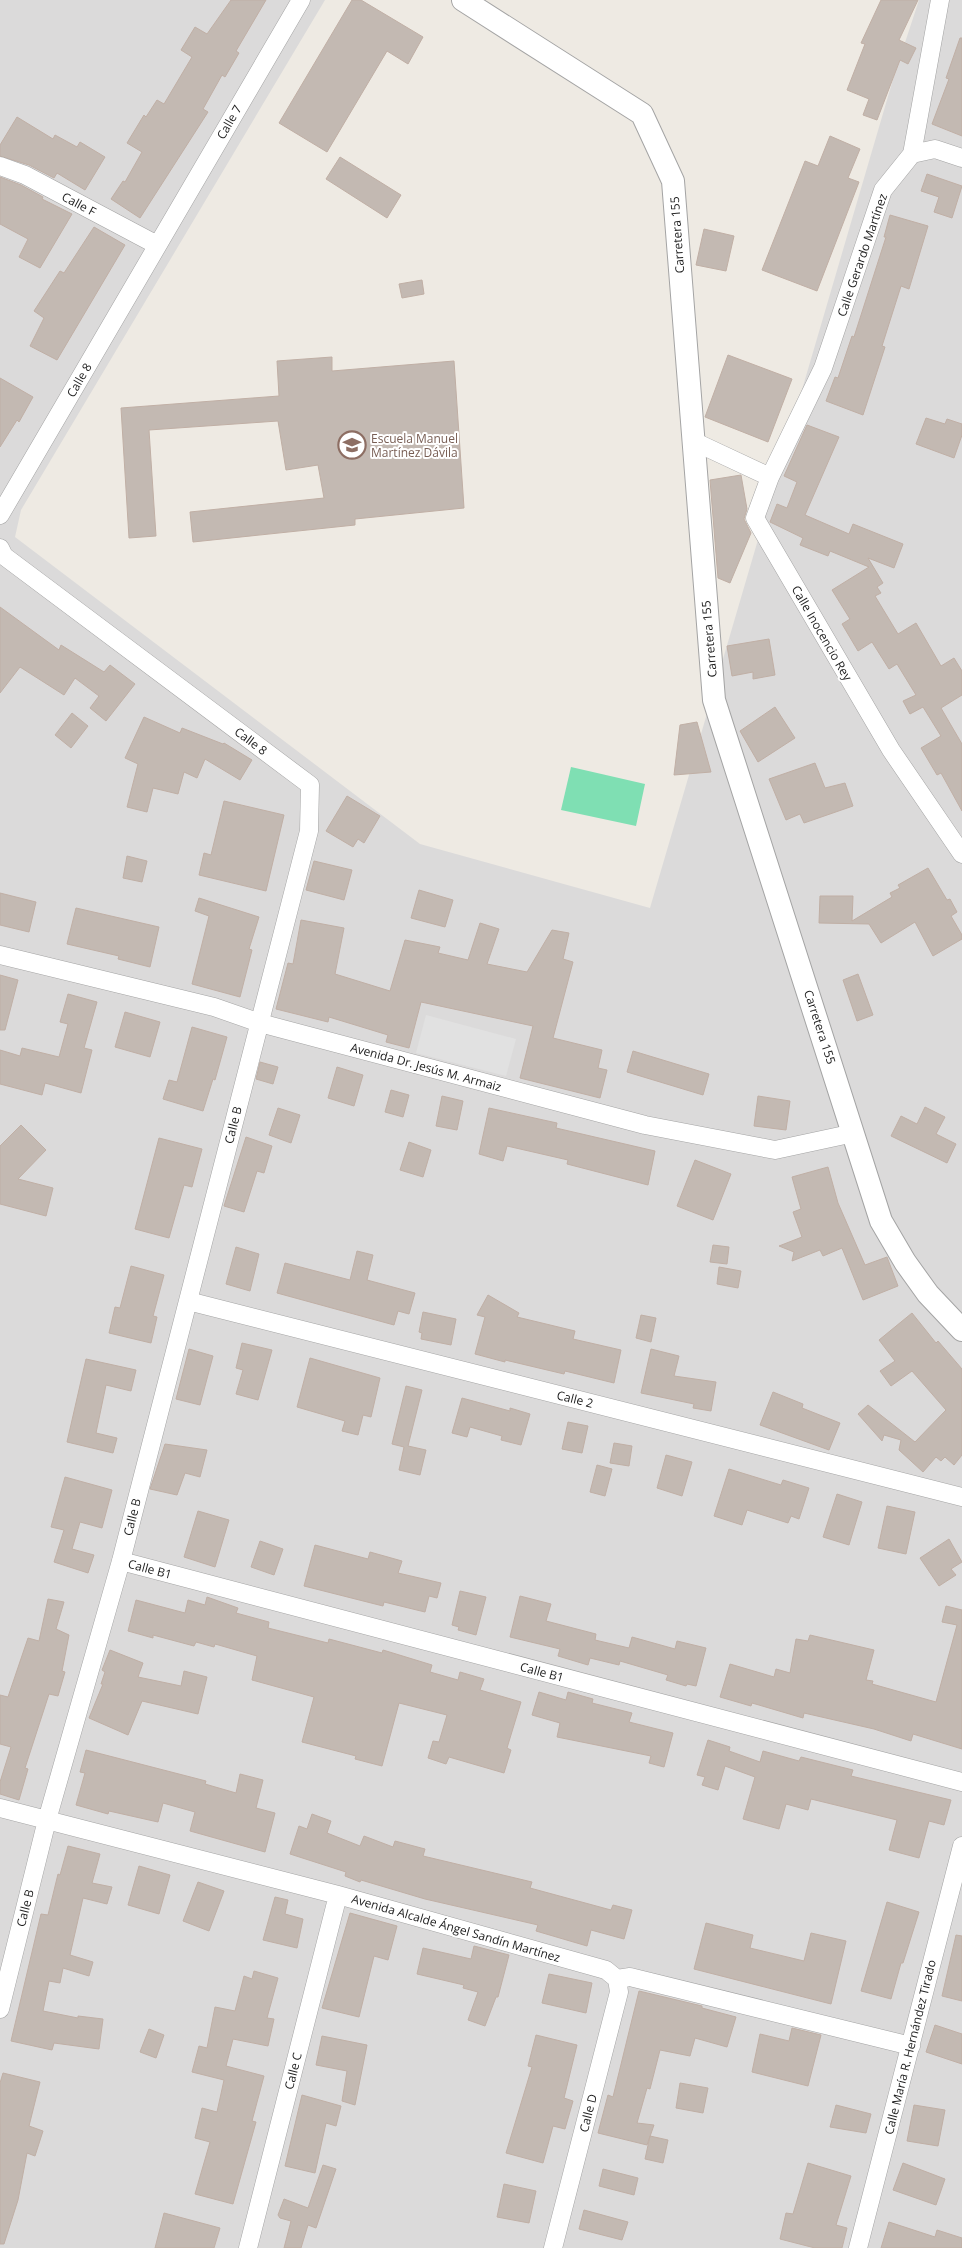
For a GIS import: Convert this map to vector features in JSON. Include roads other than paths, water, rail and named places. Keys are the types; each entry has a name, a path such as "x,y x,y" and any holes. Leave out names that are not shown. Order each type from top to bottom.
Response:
{"street":[{"name":"Calle 7","path":"157,245 301,0"},
{"name":"Carretera 155","path":"463,0 642,114 673,181 714,700 881,1221 904,1262 928,1294 962,1330"},
{"name":"Calle Gerardo Martínez","path":"770,477 823,368 884,190 912,154 940,0"},
{"path":"912,154 935,149 962,158"},
{"name":"Calle F","path":"0,166 25,175 157,245"},
{"name":"Calle 8","path":"0,515 157,245"},
{"path":"693,441 770,477"},
{"name":"Calle Inocencio Rey","path":"770,477 755,518 891,750 957,835 962,854"},
{"name":"Calle 8","path":"0,548 4,556 310,785 309,831 260,1024"},
{"name":"Avenida Dr. Jesús M. Armaiz","path":"0,955 214,1007 260,1024 644,1125 775,1150 854,1133"},
{"name":"Calle B","path":"0,2009 47,1820 121,1562 260,1024"},
{"name":"Calle 2","path":"188,1301 962,1497"},
{"name":"Calle B1","path":"121,1562 962,1782"},
{"name":"Avenida Alcalde Ángel Sandín Martínez","path":"0,1808 338,1895 606,1970 617,1978 630,1977 911,2046"},
{"name":"Calle María R. Hernández Tirado","path":"858,2248 962,1846"},
{"name":"Calle C","path":"248,2248 338,1895"},
{"name":"Calle D","path":"553,2248 619,1992 617,1978"}],"place":[{"name":"Escuela Manuel Martínez Dávila","path":"352,445"}]}
